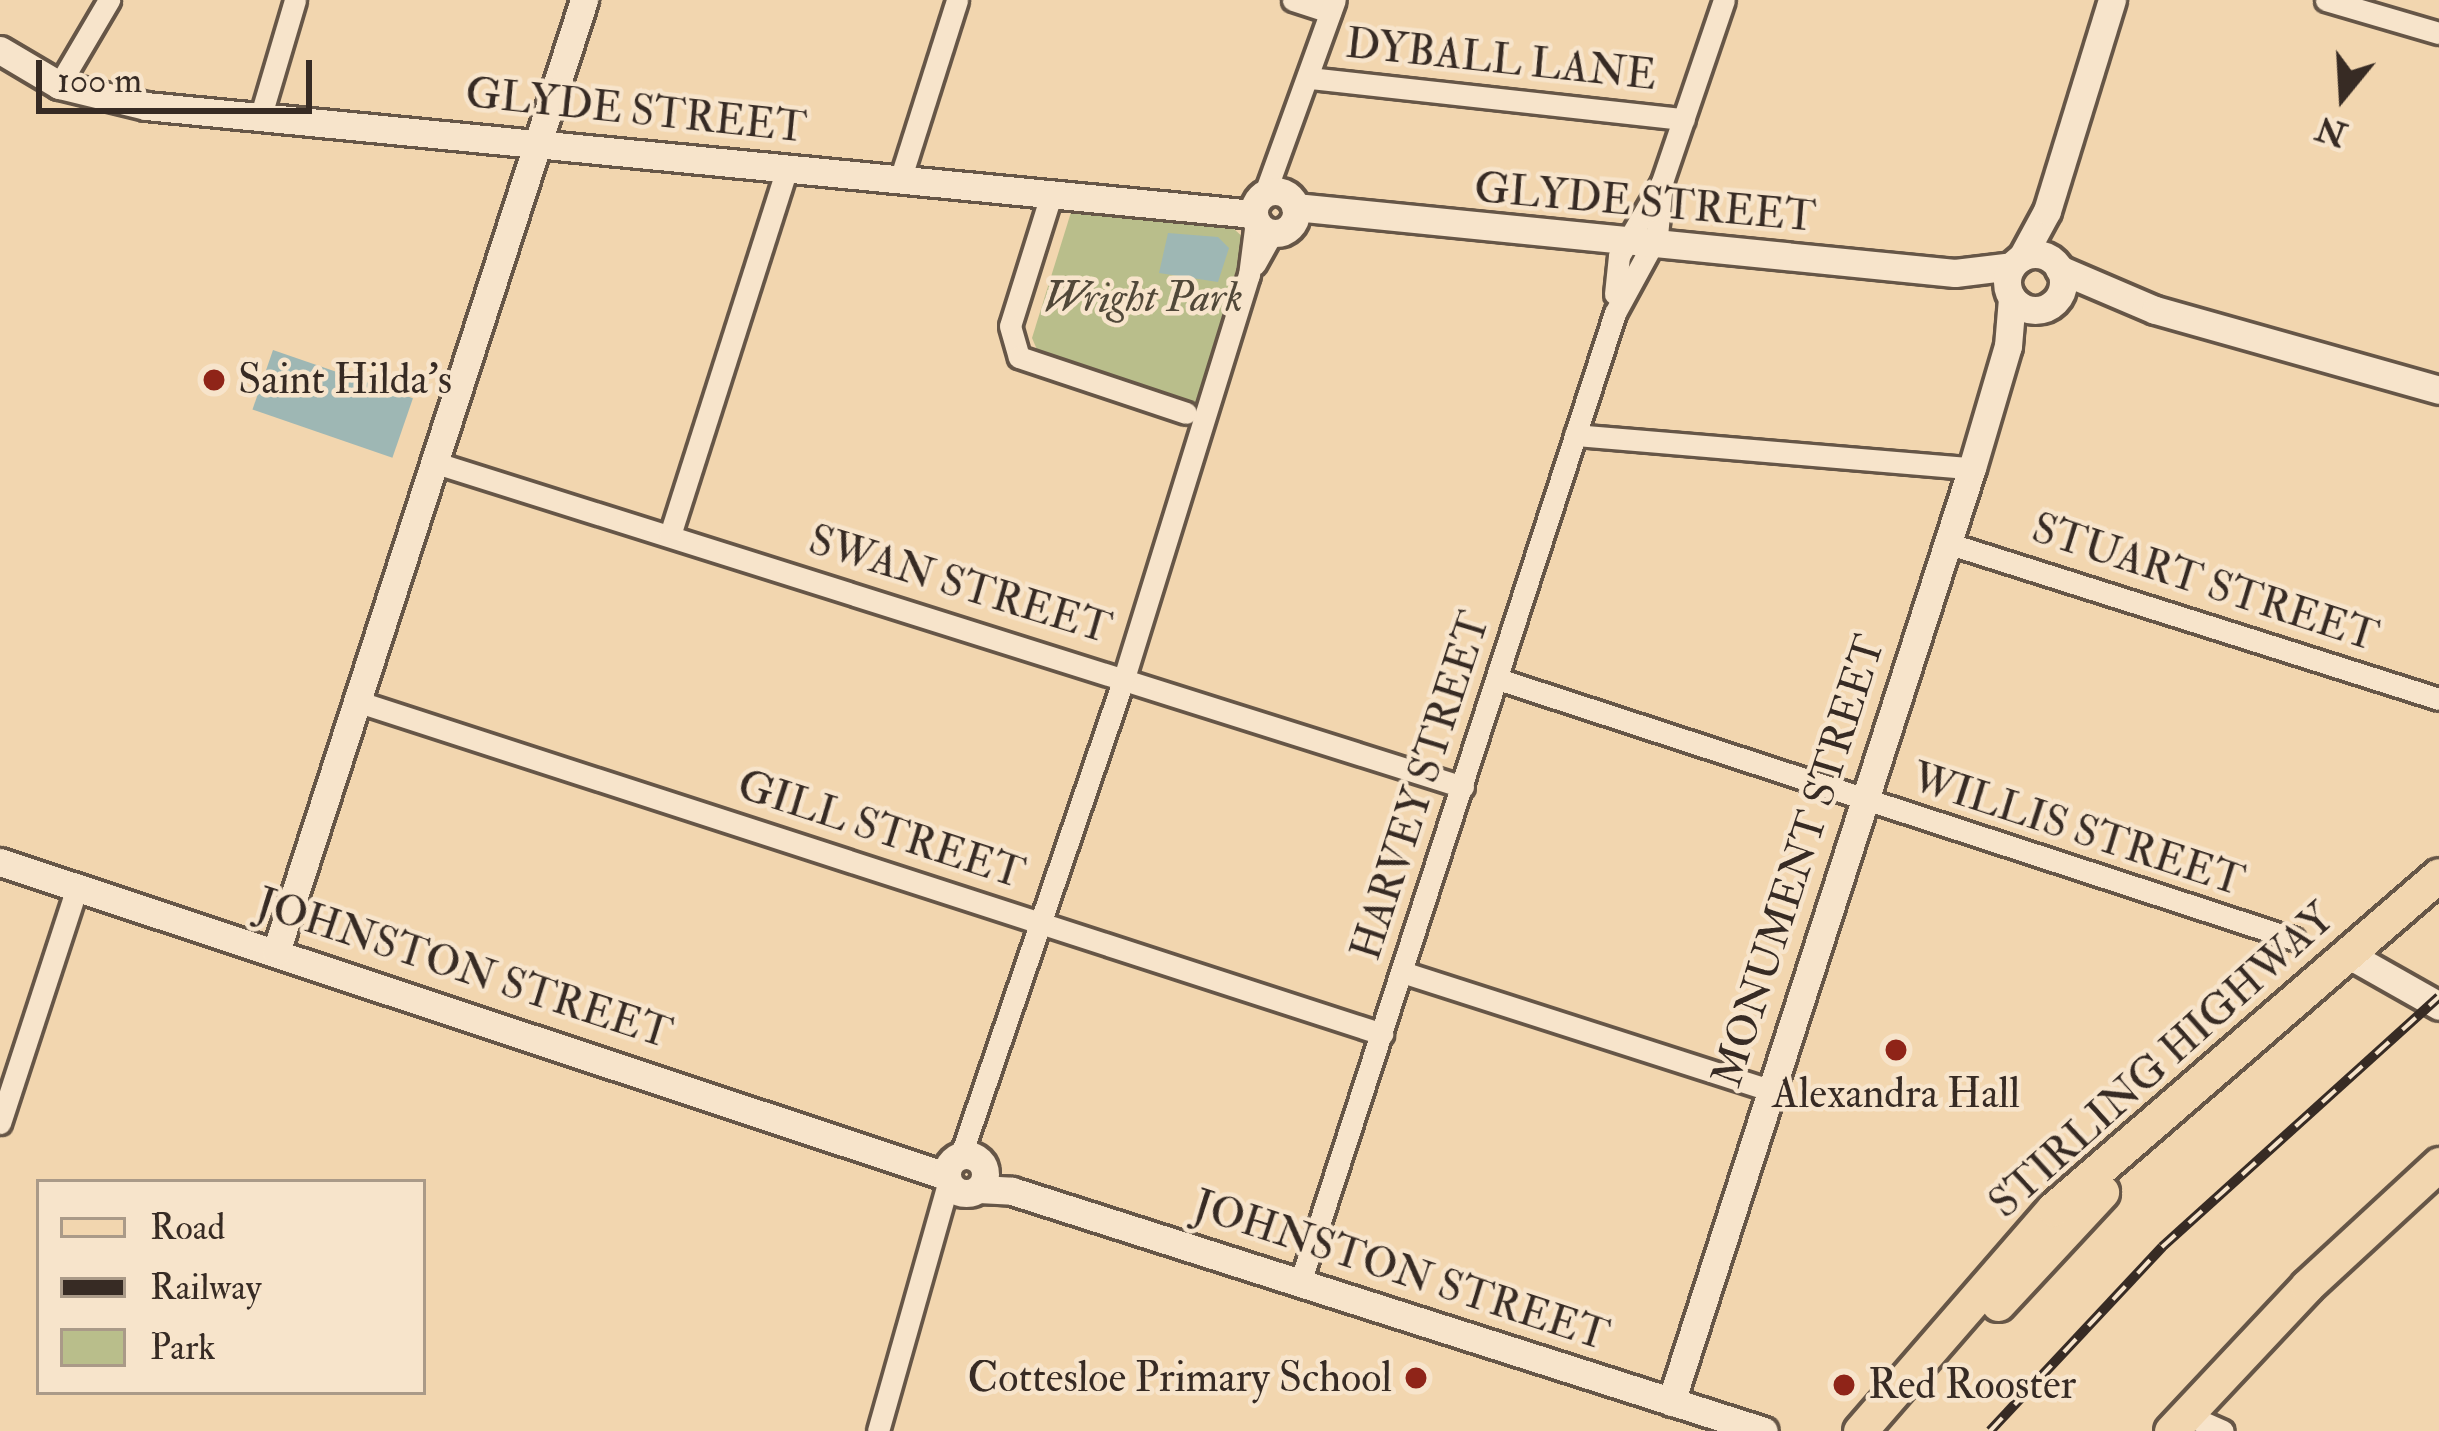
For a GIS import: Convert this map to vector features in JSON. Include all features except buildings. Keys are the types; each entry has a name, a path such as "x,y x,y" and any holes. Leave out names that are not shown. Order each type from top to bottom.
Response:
{"main road":[{"name":"STIRLING HIGHWAY","path":"1886,1431 2104,1189 2364,954 2439,874"},
{"name":"STIRLING HIGHWAY","path":"1860,1431 2053,1209 2439,898"},
{"path":"2179,1423 2307,1286 2437,1164"}],"street":[{"path":"59,85 109,0"},
{"path":"261,115 295,0"},
{"path":"276,952 584,0"},
{"path":"900,180 957,0"},
{"path":"878,1431 939,1228 965,1173 972,1125 1124,678 1333,6 1293,0"},
{"name":"HARVEY STREET","path":"1300,1283 1615,313 1724,0"},
{"name":"MONUMENT STREET","path":"1671,1402 1860,801 2032,280 2112,0"},
{"path":"2326,0 2439,33"},
{"name":"GLYDE STREET","path":"0,50 59,85 146,106 900,180 2032,280"},
{"name":"DYBALL LANE","path":"1310,78 1684,118"},
{"path":"670,535 787,169"},
{"path":"1052,192 1010,326 1019,357 1186,413"},
{"path":"2032,280 2128,301 2439,390"},
{"path":"1575,435 1972,468"},
{"name":"SWAN STREET","path":"433,462 1463,787"},
{"name":"STUART STREET","path":"1947,543 2439,699"},
{"name":"WILLIS STREET","path":"1498,679 2294,939"},
{"name":"GILL STREET","path":"356,701 1382,1034"},
{"name":"JOHNSTON STREET","path":"0,862 1764,1431"},
{"path":"0,1123 77,888"},
{"path":"2364,954 2439,990"},
{"path":"2364,954 2439,1006"},
{"path":"1402,972 1769,1090"},
{"path":"2179,1423 2223,1431"}],"green space":[{"name":"Wright Park","path":"1072,209 1223,219 1245,239 1198,404 1038,352 1032,338"}],"water":[{"path":"1168,233 1218,237 1229,248 1218,282 1159,273"},
{"path":"273,350 413,398 392,458 252,410"}],"railway":[{"path":"1990,1431 2162,1247 2439,997"}],"place":[{"name":"Saint Hilda's","path":"214,380"},
{"name":"Alexandra Hall","path":"1896,1050"},
{"name":"Cottesloe Primary School","path":"1416,1378"},
{"name":"Red Rooster","path":"1844,1385"}]}
